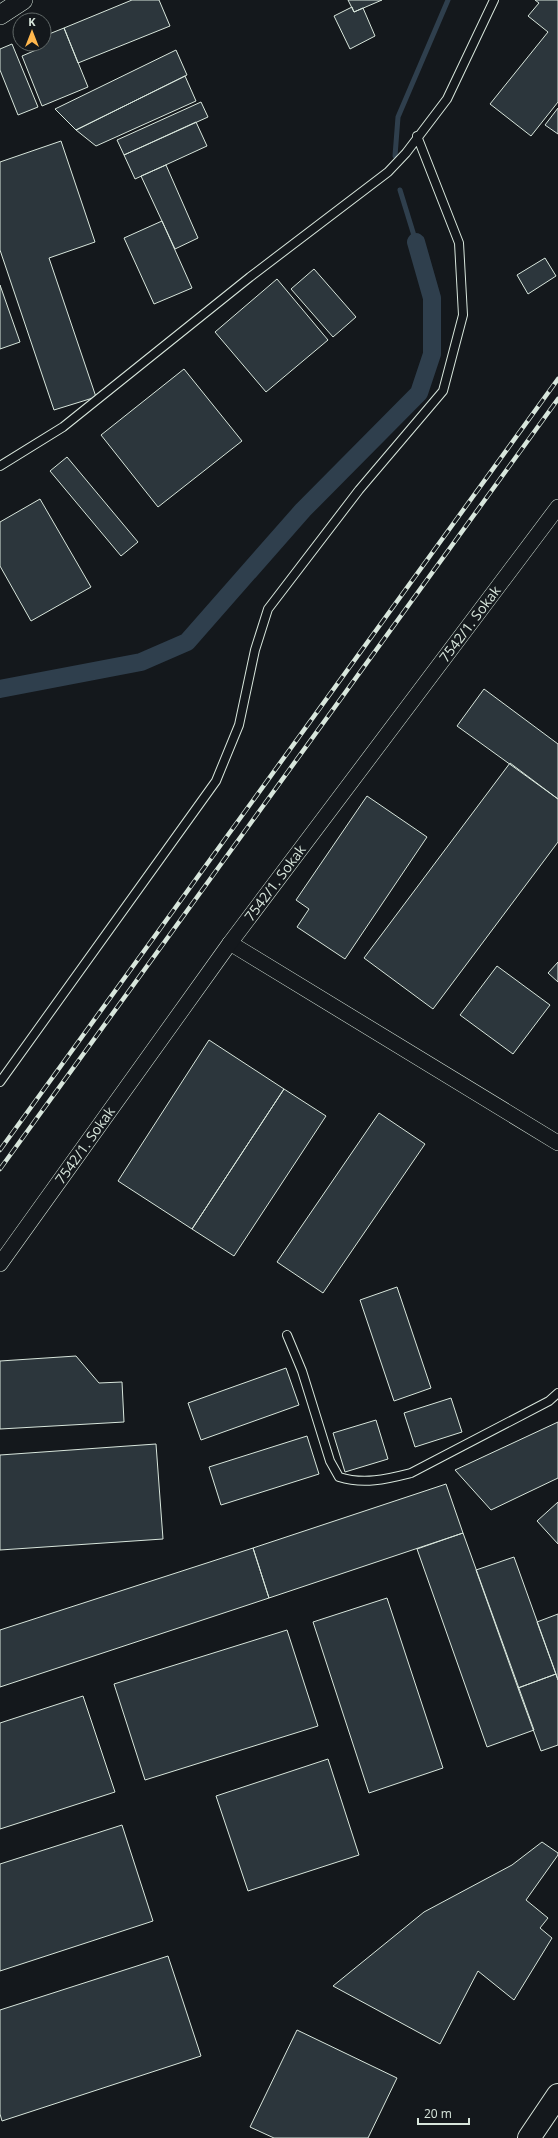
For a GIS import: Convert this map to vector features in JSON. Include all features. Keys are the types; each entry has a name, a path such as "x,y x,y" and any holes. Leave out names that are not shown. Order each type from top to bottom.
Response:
{"highway":[{"path":"528,2138 558,2095"}],"street":[{"name":"7542/1. Sokak","path":"0,1264 230,943 558,507"},
{"path":"230,943 558,1143"}],"lane":[{"path":"0,466 63,427 250,277 388,172 406,153 417,136 436,116 447,99 494,0"},
{"path":"0,1082 216,781 239,725 255,650 268,609 359,490 443,391 463,315 459,243 417,136"},
{"path":"288,1335 302,1371 330,1460 339,1477 354,1481 390,1478 411,1473 549,1401 558,1393"}],"building":[{"path":"132,0 159,0 170,26 78,63 64,28"},
{"path":"348,0 382,0 354,12"},
{"path":"535,0 558,0 558,102 531,136 490,104 548,32 528,16 539,3"},
{"path":"352,7 354,12 363,8 375,36 350,49 334,16"},
{"path":"64,28 88,87 42,106 22,56 31,52 52,52 52,33"},
{"path":"12,44 12,52 15,52 38,107 18,115 0,70 0,49"},
{"path":"176,50 187,75 76,130 55,109"},
{"path":"185,76 196,101 96,146 76,130"},
{"path":"201,102 208,117 124,155 117,140"},
{"path":"558,108 558,134 545,125"},
{"path":"196,122 207,146 135,179 124,155"},
{"path":"61,141 95,242 49,258 96,397 54,410 0,250 0,162"},
{"path":"166,165 198,238 175,249 141,176"},
{"path":"162,221 192,288 154,304 124,238"},
{"path":"545,258 556,276 528,294 517,275"},
{"path":"314,269 356,317 333,337 291,289"},
{"path":"277,279 328,340 266,392 215,332"},
{"path":"0,285 20,342 0,349"},
{"path":"184,369 242,441 158,507 101,435"},
{"path":"67,457 138,542 121,556 50,471"},
{"path":"40,499 91,587 31,621 0,566 0,522"},
{"path":"484,689 558,744 558,799 457,726"},
{"path":"510,763 558,799 558,842 433,1009 364,958"},
{"path":"367,796 427,837 345,959 297,927 309,909 296,900"},
{"path":"558,962 558,982 548,973"},
{"path":"497,966 550,1005 513,1054 460,1015"},
{"path":"209,1040 284,1089 192,1229 118,1181"},
{"path":"284,1089 326,1116 234,1256 192,1229"},
{"path":"379,1113 425,1144 323,1293 277,1262"},
{"path":"397,1287 431,1388 394,1401 360,1300"},
{"path":"76,1356 99,1383 122,1382 124,1422 0,1429 0,1361"},
{"path":"286,1368 299,1405 201,1440 188,1403"},
{"path":"451,1398 462,1432 415,1447 404,1413"},
{"path":"376,1420 388,1459 345,1472 333,1433"},
{"path":"558,1422 558,1478 491,1510 455,1470"},
{"path":"307,1436 319,1474 221,1505 209,1467"},
{"path":"156,1444 163,1539 0,1550 0,1455"},
{"path":"446,1484 463,1533 269,1598 253,1548"},
{"path":"558,1502 558,1544 537,1521"},
{"path":"463,1533 534,1730 487,1747 417,1549"},
{"path":"253,1548 269,1598 0,1687 0,1630"},
{"path":"514,1557 556,1674 518,1688 476,1570"},
{"path":"387,1598 443,1768 369,1793 313,1622"},
{"path":"558,1614 558,1680 537,1622"},
{"path":"287,1630 318,1726 145,1780 114,1684"},
{"path":"556,1674 558,1680 558,1745 541,1751 518,1688"},
{"path":"83,1696 115,1792 0,1829 0,1723"},
{"path":"328,1759 359,1855 248,1891 216,1796"},
{"path":"122,1825 153,1921 0,1971 0,1864"},
{"path":"542,1842 558,1853 558,1855 526,1900 548,1918 540,1928 552,1938 514,2000 478,1971 440,2044 333,1986 424,1912 512,1865"},
{"path":"168,1956 201,2056 2,2121 0,2114 0,2010"},
{"path":"297,2030 397,2078 368,2138 274,2138 250,2127"}],"waterway":[{"path":"395,156 398,117 448,0"},
{"path":"400,190 416,242"},
{"path":"0,689 141,662 187,642 303,510 419,393 432,354 432,298 416,242"}],"railway":[{"path":"0,1150 558,379"},
{"path":"0,1169 558,399"}]}
